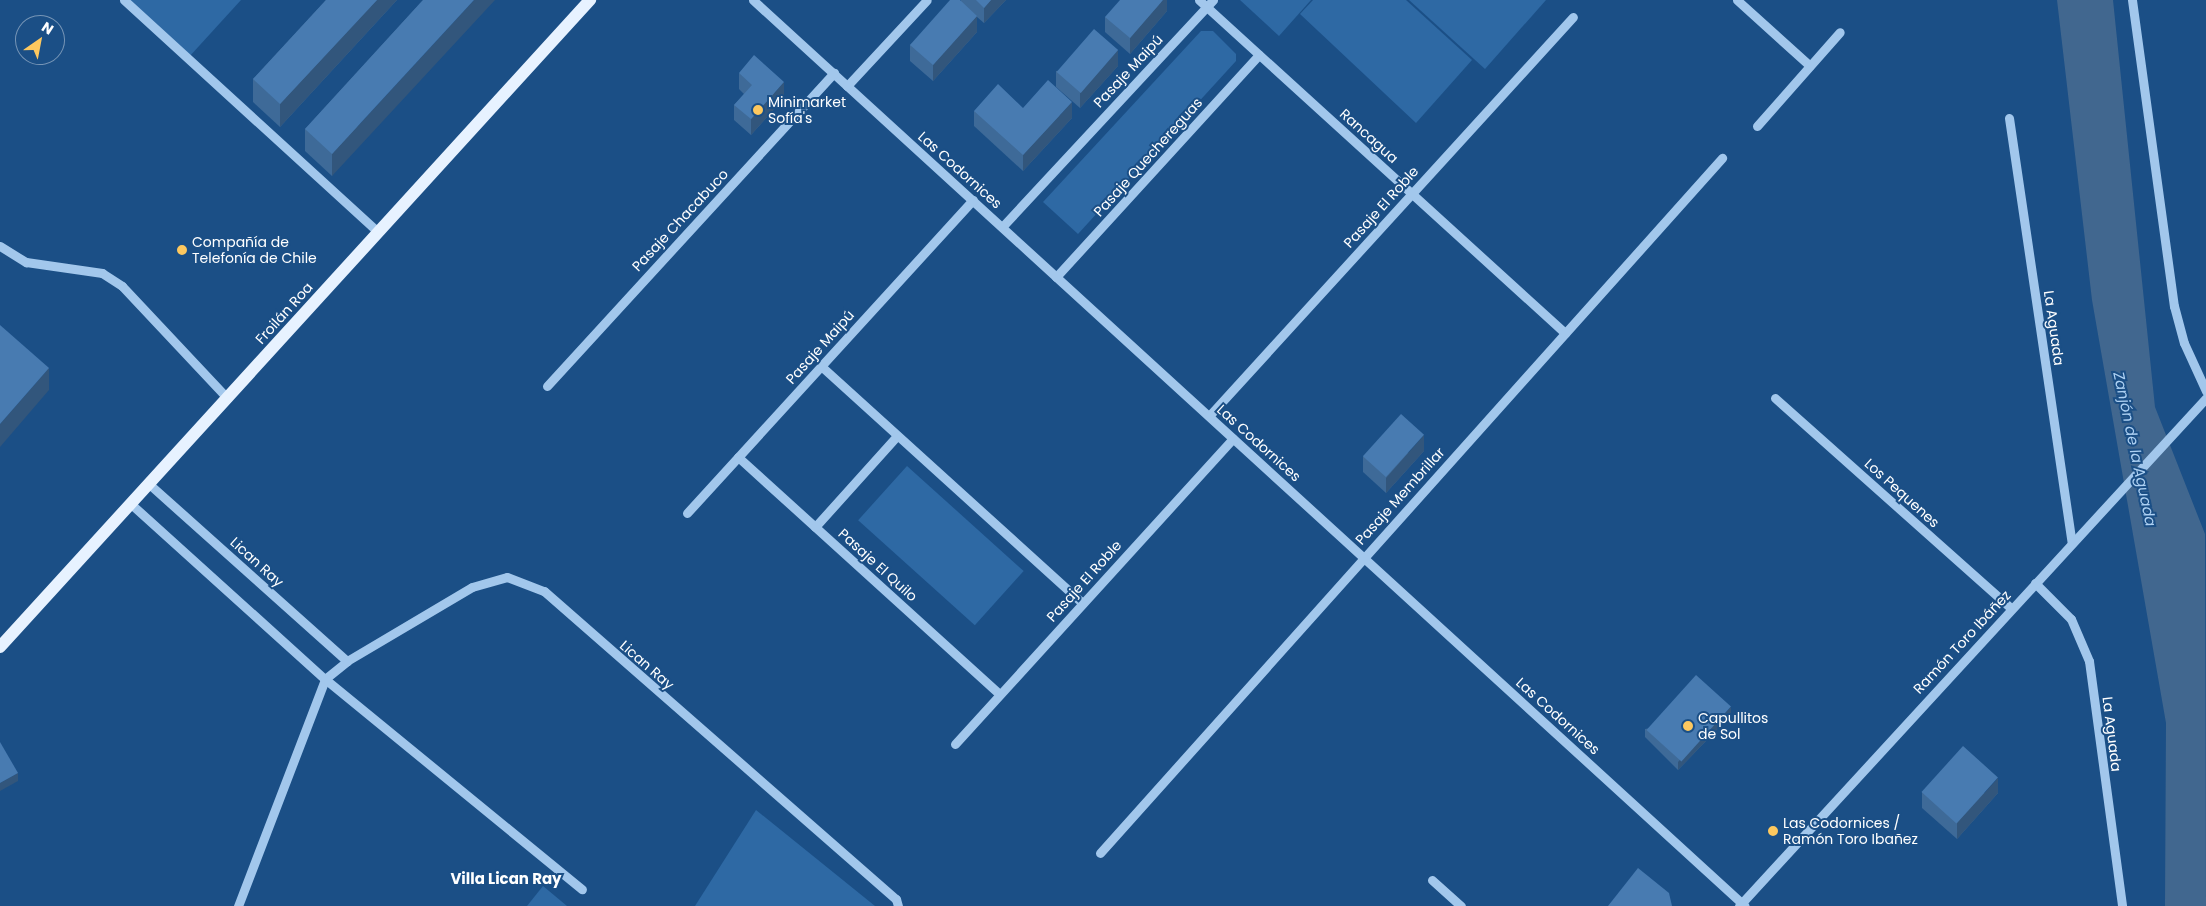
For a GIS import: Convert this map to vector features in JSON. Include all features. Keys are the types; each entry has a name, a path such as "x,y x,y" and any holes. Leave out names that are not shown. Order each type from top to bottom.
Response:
{"main road":[{"name":"Froilán Roa","path":"0,647 590,0"}],"street":[{"path":"124,0 378,232"},
{"name":"Las Codornices","path":"753,0 1742,905"},
{"path":"847,86 928,0"},
{"name":"Rancagua","path":"1199,0 1210,4 1259,55 1565,333"},
{"path":"1737,0 1810,66"},
{"path":"2132,0 2174,306 2184,343 2206,391"},
{"name":"Pasaje Maipú","path":"1002,227 1210,4"},
{"name":"Pasaje El Roble","path":"1209,416 1573,17"},
{"path":"1757,126 1840,32"},
{"name":"Pasaje Quechereguas","path":"1056,277 1259,55"},
{"name":"Pasaje Chacabuco","path":"547,386 834,73"},
{"name":"La Aguada","path":"2009,118 2072,543"},
{"name":"Pasaje Membrillar","path":"1100,853 1722,158"},
{"name":"Pasaje Maipú","path":"687,513 972,200"},
{"path":"0,246 26,262 102,273 122,286 227,398"},
{"path":"821,366 1082,604"},
{"name":"Los Pequenes","path":"1775,398 2011,608"},
{"name":"Ramón Toro Ibáñez","path":"1742,905 2011,608 2206,398"},
{"path":"815,527 897,436"},
{"name":"Pasaje El Roble","path":"954,744 1233,438"},
{"name":"Pasaje El Quilo","path":"738,457 999,694"},
{"name":"Lican Ray","path":"149,484 347,661"},
{"path":"130,504 325,678 582,889"},
{"name":"Lican Ray","path":"325,678 347,661 472,587 507,577 544,591 898,906"},
{"name":"La Aguada","path":"2035,583 2070,619 2087,654 2122,906"},
{"path":"238,906 325,678"},
{"path":"1432,880 1461,906"}],"shaded area":[{"path":"126,0 241,0 189,57"},
{"path":"1240,0 1311,0 1279,36"},
{"path":"1313,0 1406,0 1472,60 1416,123 1300,14"},
{"path":"1409,0 1546,0 1485,69"},
{"path":"1201,31 1213,31 1236,54 1236,61 1078,234 1043,202"},
{"path":"907,466 1024,571 975,625 858,520"},
{"path":"756,810 875,906 695,906"},
{"path":"543,886 567,906 527,906"}],"water":[{"name":"Zanjón de la Aguada","path":"2057,0 2113,0 2155,407 2205,534 2206,906 2165,906 2166,723 2092,300"}],"building":[{"path":"326,0 377,0 280,104 253,79"},
{"path":"423,0 474,0 332,154 305,129"},
{"path":"950,0 960,0 977,16 933,65 910,45"},
{"path":"976,0 991,0 984,8"},
{"path":"1120,0 1163,0 1130,38 1105,17"},
{"path":"1094,29 1118,50 1081,93 1057,72"},
{"path":"754,55 784,82 751,119 734,105 752,85 739,73"},
{"path":"1048,80 1072,102 1023,155 974,111 998,84 1023,108"},
{"path":"0,325 49,368 0,424"},
{"path":"1401,414 1424,435 1386,477 1363,456"},
{"name":"Capullitos de Sol","path":"1696,675 1731,706 1681,761 1646,730"},
{"path":"0,742 18,773 0,783"},
{"path":"1963,746 1998,777 1956,824 1922,792"},
{"path":"1638,868 1669,893 1672,906 1608,906"}],"place":[{"name":"Minimarket Sofía's","path":"758,110"},
{"name":"Compañía de Telefonía de Chile","path":"182,250"},
{"name":"Capullitos de Sol","path":"1688,726"},
{"name":"Las Codornices / Ramón Toro Ibañez","path":"1773,831"}],"district":[{"name":"Villa Lican Ray","path":"506,879"}]}
